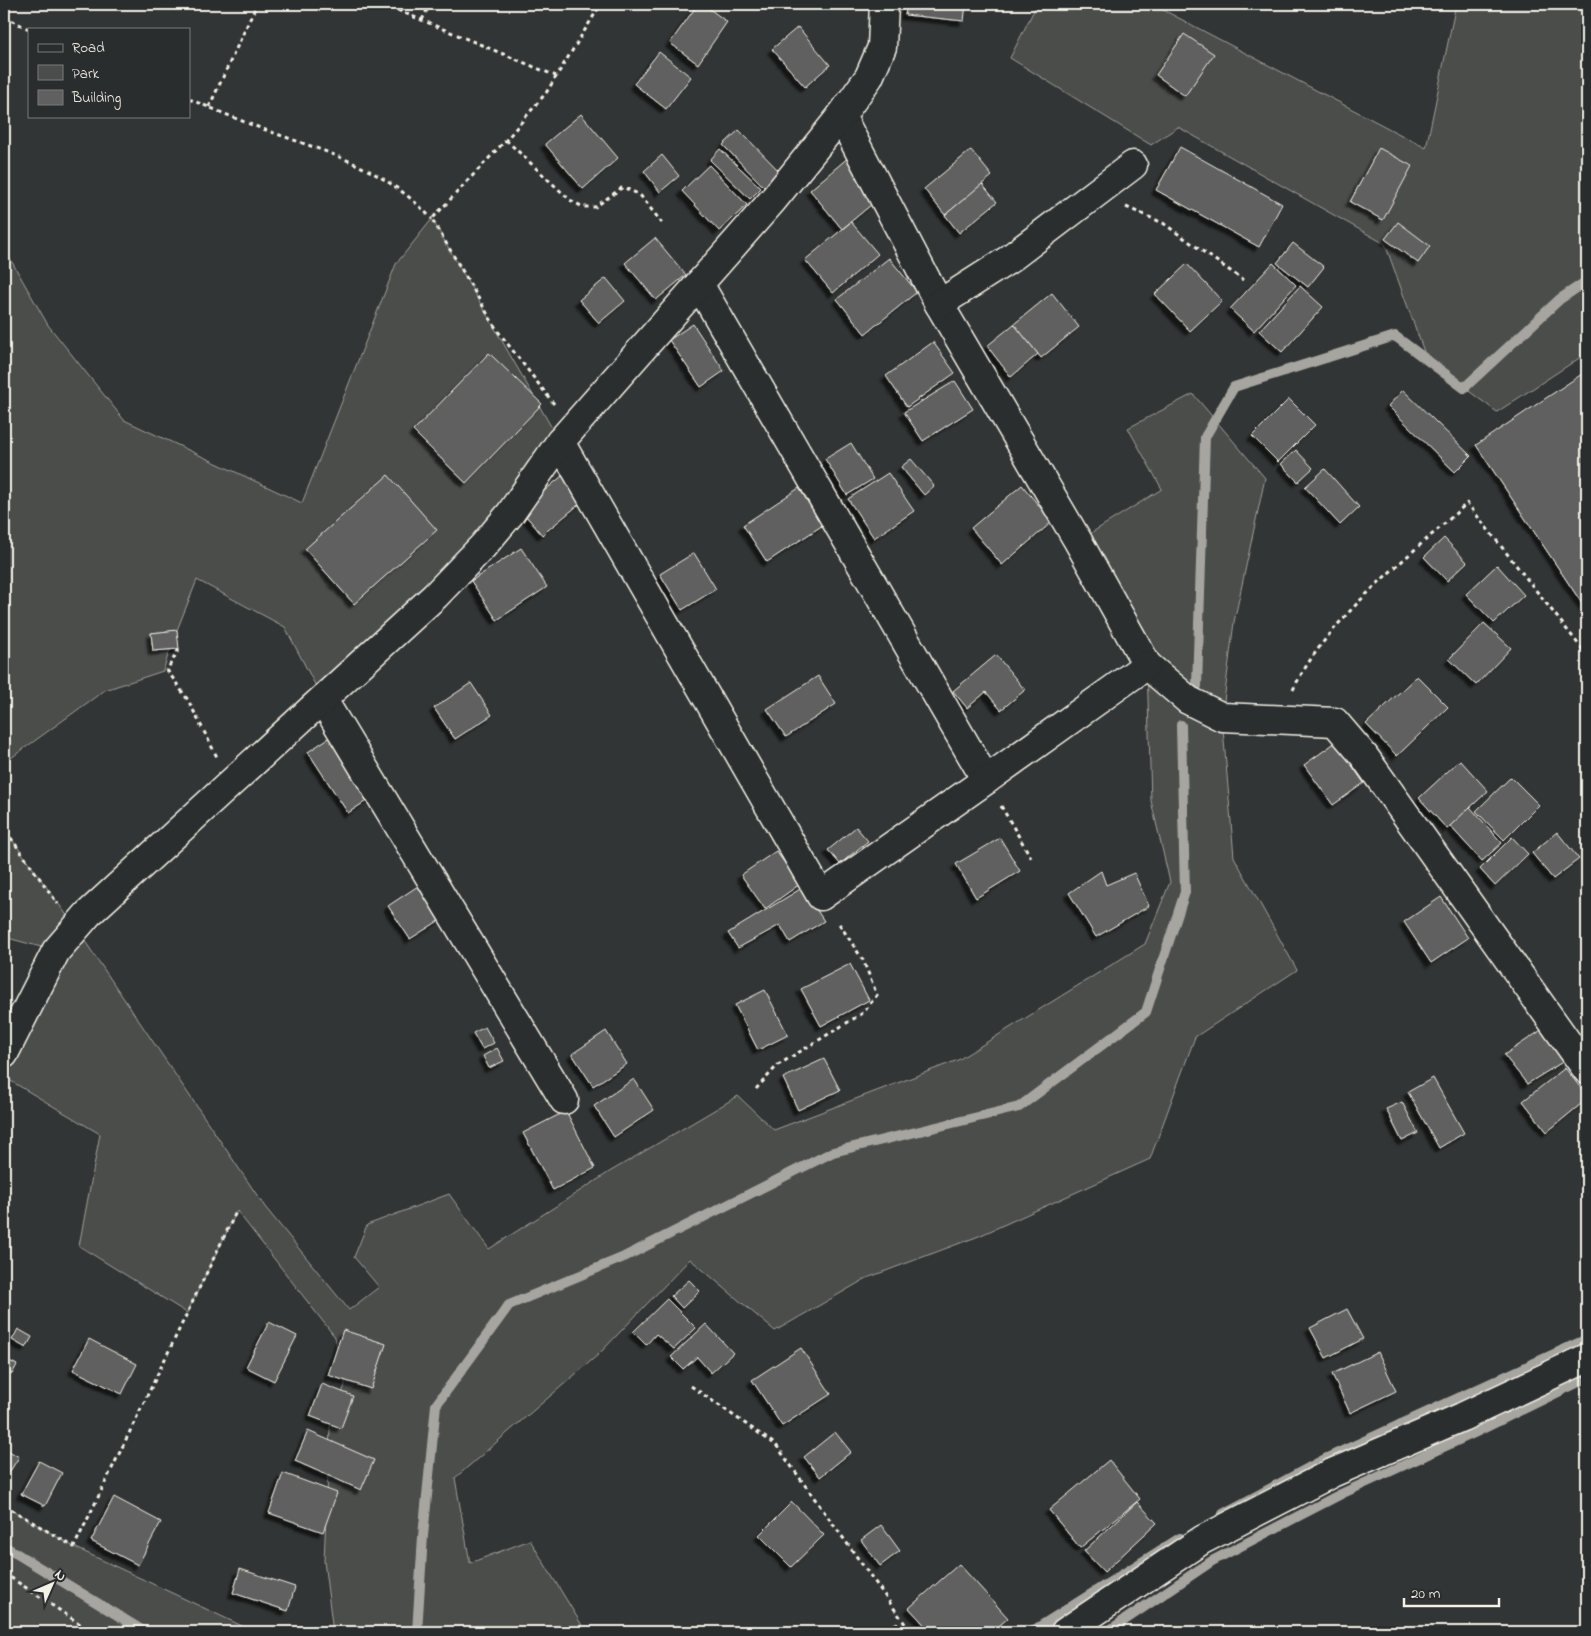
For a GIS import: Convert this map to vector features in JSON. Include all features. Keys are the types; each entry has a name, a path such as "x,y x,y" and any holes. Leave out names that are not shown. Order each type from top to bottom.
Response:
{"street":[{"path":"4,1054 56,951 88,914 436,596 510,514 566,435 773,200 841,116 869,77 882,47 884,4"},
{"path":"841,116 940,304 1073,532 1147,665 1188,700 1222,717 1335,722 1364,756 1587,1070"},
{"path":"940,304 1008,260 1133,165"},
{"path":"699,284 986,780"},
{"path":"566,435 821,896 1147,665"},
{"path":"323,700 564,1100"},
{"path":"1065,1632 1202,1540 1332,1473 1462,1417 1587,1358"}],"path":[{"path":"209,107 257,4"},
{"path":"383,4 556,76"},
{"path":"422,20 430,4"},
{"path":"432,219 506,140 546,93 601,4"},
{"path":"4,17 28,29"},
{"path":"190,99 264,129 337,154 407,194 432,219 497,330 566,435"},
{"path":"506,140 570,200 583,207 595,207 623,187 640,195 662,223"},
{"path":"1096,193 1164,223 1243,280"},
{"path":"1278,719 1305,664 1333,629 1467,503 1587,655"},
{"path":"179,649 167,670 188,700 214,754 224,765 240,776"},
{"path":"986,780 1032,858"},
{"path":"6,831 76,928"},
{"path":"756,1089 778,1065 864,1013 878,995 863,960 821,896"},
{"path":"4,1506 74,1547 237,1210"},
{"path":"691,1386 776,1445 910,1632"},
{"path":"4,1573 92,1632"}],"green space":[{"path":"1037,4 1152,4 1426,148 1456,4 1587,4 1587,353 1497,412 1427,360 1385,244 1178,127 1151,145 1010,58"},
{"path":"432,219 560,442 533,482 323,700 285,627 197,580 177,630 151,633 153,651 170,649 163,671 105,690 4,763 4,248 48,325 124,420 302,503 396,264"},
{"path":"1193,394 1265,478 1234,622 1222,717 1234,857 1297,970 1195,1037 1150,1159 979,1236 867,1278 775,1331 690,1259 599,1354 455,1478 470,1563 530,1540 583,1627 573,1632 333,1632 324,1561 330,1427 345,1385 335,1337 237,1211 187,1313 79,1246 100,1134 4,1077 4,1054 56,951 4,937 4,832 6,831 76,928 265,1207 349,1310 379,1287 354,1257 367,1225 449,1194 489,1249 611,1171 738,1096 774,1130 958,1060 1145,944 1170,882 1151,801 1147,665 1078,541 1162,489 1128,428"},
{"path":"4,1505 74,1547 255,1632 4,1632"}],"building":[{"path":"698,4 703,4 727,22 698,64 670,43"},
{"path":"907,4 966,4 964,21 905,15"},
{"path":"798,27 830,65 805,87 772,49"},
{"path":"1184,34 1214,54 1185,96 1156,75"},
{"path":"659,52 691,77 666,109 634,84"},
{"path":"581,114 618,158 583,189 545,144"},
{"path":"739,130 780,172 765,188 723,145"},
{"path":"1180,147 1282,204 1259,247 1156,190"},
{"path":"1379,148 1412,166 1383,220 1350,202"},
{"path":"720,149 761,188 750,199 710,160"},
{"path":"971,150 992,176 945,215 924,189"},
{"path":"662,155 679,176 660,192 644,171"},
{"path":"850,156 883,195 842,229 810,190"},
{"path":"709,165 747,205 719,231 682,191"},
{"path":"982,184 997,202 959,233 945,215"},
{"path":"851,222 878,254 833,293 805,260"},
{"path":"1398,222 1430,246 1418,263 1385,239"},
{"path":"655,238 686,275 656,300 625,263"},
{"path":"1293,243 1324,267 1308,287 1277,263"},
{"path":"889,258 917,292 865,334 837,299"},
{"path":"1273,263 1296,285 1254,331 1230,309"},
{"path":"1187,264 1222,301 1190,331 1155,294"},
{"path":"606,278 625,301 599,323 579,300"},
{"path":"1300,286 1323,307 1282,352 1259,331"},
{"path":"1052,293 1079,327 1041,358 1014,324"},
{"path":"693,324 724,371 701,387 669,340"},
{"path":"1014,324 1038,354 1011,377 987,346"},
{"path":"933,342 955,373 907,407 886,376"},
{"path":"489,353 542,404 466,483 413,431"},
{"path":"1582,374 1587,383 1587,611 1476,445"},
{"path":"955,381 973,409 923,441 904,412"},
{"path":"1403,390 1471,456 1455,472 1388,406"},
{"path":"1289,399 1315,425 1278,462 1252,436"},
{"path":"851,443 873,479 847,495 825,459"},
{"path":"1296,450 1313,468 1298,482 1281,464"},
{"path":"911,459 934,486 924,495 901,467"},
{"path":"1325,469 1359,507 1340,525 1305,487"},
{"path":"567,472 588,497 542,535 521,510"},
{"path":"888,473 914,511 874,538 848,499"},
{"path":"388,475 437,530 354,604 305,549"},
{"path":"1022,485 1052,522 1002,565 971,528"},
{"path":"799,488 823,525 767,562 743,525"},
{"path":"1444,538 1467,562 1447,581 1424,557"},
{"path":"521,548 547,587 497,620 471,581"},
{"path":"694,553 716,589 682,610 660,574"},
{"path":"1497,565 1524,595 1494,623 1466,594"},
{"path":"1484,623 1511,648 1476,685 1449,659"},
{"path":"177,630 179,649 153,651 151,633"},
{"path":"996,655 1025,690 1001,710 986,692 967,708 953,691"},
{"path":"818,676 836,704 786,737 767,709"},
{"path":"1417,676 1448,707 1397,756 1366,724"},
{"path":"471,683 492,715 455,739 434,708"},
{"path":"342,729 383,790 348,813 308,752"},
{"path":"1336,742 1364,783 1333,805 1304,765"},
{"path":"1460,760 1488,791 1447,829 1419,798"},
{"path":"1511,777 1539,805 1504,840 1476,811"},
{"path":"1470,807 1502,843 1482,861 1450,826"},
{"path":"856,827 868,841 840,864 828,850"},
{"path":"1557,832 1579,859 1553,879 1532,853"},
{"path":"1512,837 1528,854 1495,886 1480,869"},
{"path":"1000,838 1020,871 976,898 956,864"},
{"path":"776,851 800,884 765,909 741,875"},
{"path":"1101,871 1106,885 1134,873 1149,906 1096,937 1069,893"},
{"path":"436,874 459,908 410,939 388,906"},
{"path":"802,888 824,921 790,942 780,925 738,948 728,933"},
{"path":"1441,897 1468,938 1431,963 1404,922"},
{"path":"850,964 869,1000 821,1026 801,989"},
{"path":"765,990 788,1035 758,1050 735,1005"},
{"path":"485,1027 494,1043 482,1049 473,1033"},
{"path":"1543,1029 1564,1061 1527,1084 1504,1055"},
{"path":"606,1031 627,1064 593,1086 572,1054"},
{"path":"497,1048 504,1061 489,1068 483,1056"},
{"path":"824,1059 840,1090 798,1110 783,1078"},
{"path":"1565,1068 1587,1096 1587,1099 1547,1132 1523,1101"},
{"path":"1433,1078 1464,1133 1439,1148 1408,1092"},
{"path":"634,1079 654,1110 614,1137 594,1106"},
{"path":"1402,1102 1418,1133 1402,1141 1386,1109"},
{"path":"566,1111 595,1168 553,1190 523,1133"},
{"path":"689,1280 700,1291 682,1308 671,1296"},
{"path":"667,1299 696,1328 674,1349 656,1334 646,1345 633,1332"},
{"path":"1347,1309 1363,1339 1326,1358 1310,1328"},
{"path":"269,1322 297,1336 274,1381 246,1367"},
{"path":"706,1324 733,1353 711,1373 697,1357 683,1369 671,1357"},
{"path":"18,1329 32,1337 26,1348 12,1340"},
{"path":"343,1330 386,1344 371,1389 328,1375"},
{"path":"89,1339 137,1364 122,1394 73,1370"},
{"path":"801,1348 831,1394 782,1426 752,1380"},
{"path":"1378,1352 1396,1391 1350,1413 1332,1374"},
{"path":"4,1358 17,1365 12,1374 4,1369"},
{"path":"322,1384 353,1396 341,1428 310,1416"},
{"path":"308,1431 374,1460 361,1490 295,1461"},
{"path":"835,1432 851,1452 820,1477 804,1457"},
{"path":"4,1448 19,1457 7,1476 4,1474"},
{"path":"1109,1460 1140,1499 1080,1548 1049,1510"},
{"path":"39,1461 62,1473 45,1506 21,1494"},
{"path":"283,1473 337,1493 323,1532 269,1513"},
{"path":"114,1497 161,1522 138,1565 91,1541"},
{"path":"792,1502 824,1535 791,1567 759,1535"},
{"path":"1137,1502 1157,1523 1104,1572 1084,1551"},
{"path":"881,1525 900,1551 880,1566 861,1540"},
{"path":"959,1564 1008,1618 992,1632 931,1632 909,1608"},
{"path":"240,1569 295,1587 288,1611 233,1593"},
{"path":"897,1622 904,1632 882,1632"}],"waterway":[{"path":"1197,686 1205,437 1234,387 1395,336 1464,388 1560,299 1587,281"},
{"path":"417,1632 423,1536 436,1405 509,1305 624,1257 833,1152 1019,1107 1146,1012 1185,892 1181,725"},
{"path":"1223,1514 1327,1458 1587,1339"},
{"path":"1107,1632 1212,1561 1341,1494 1474,1433 1587,1378"},
{"path":"1031,1632 1180,1538"},
{"path":"4,1546 145,1632"}]}
